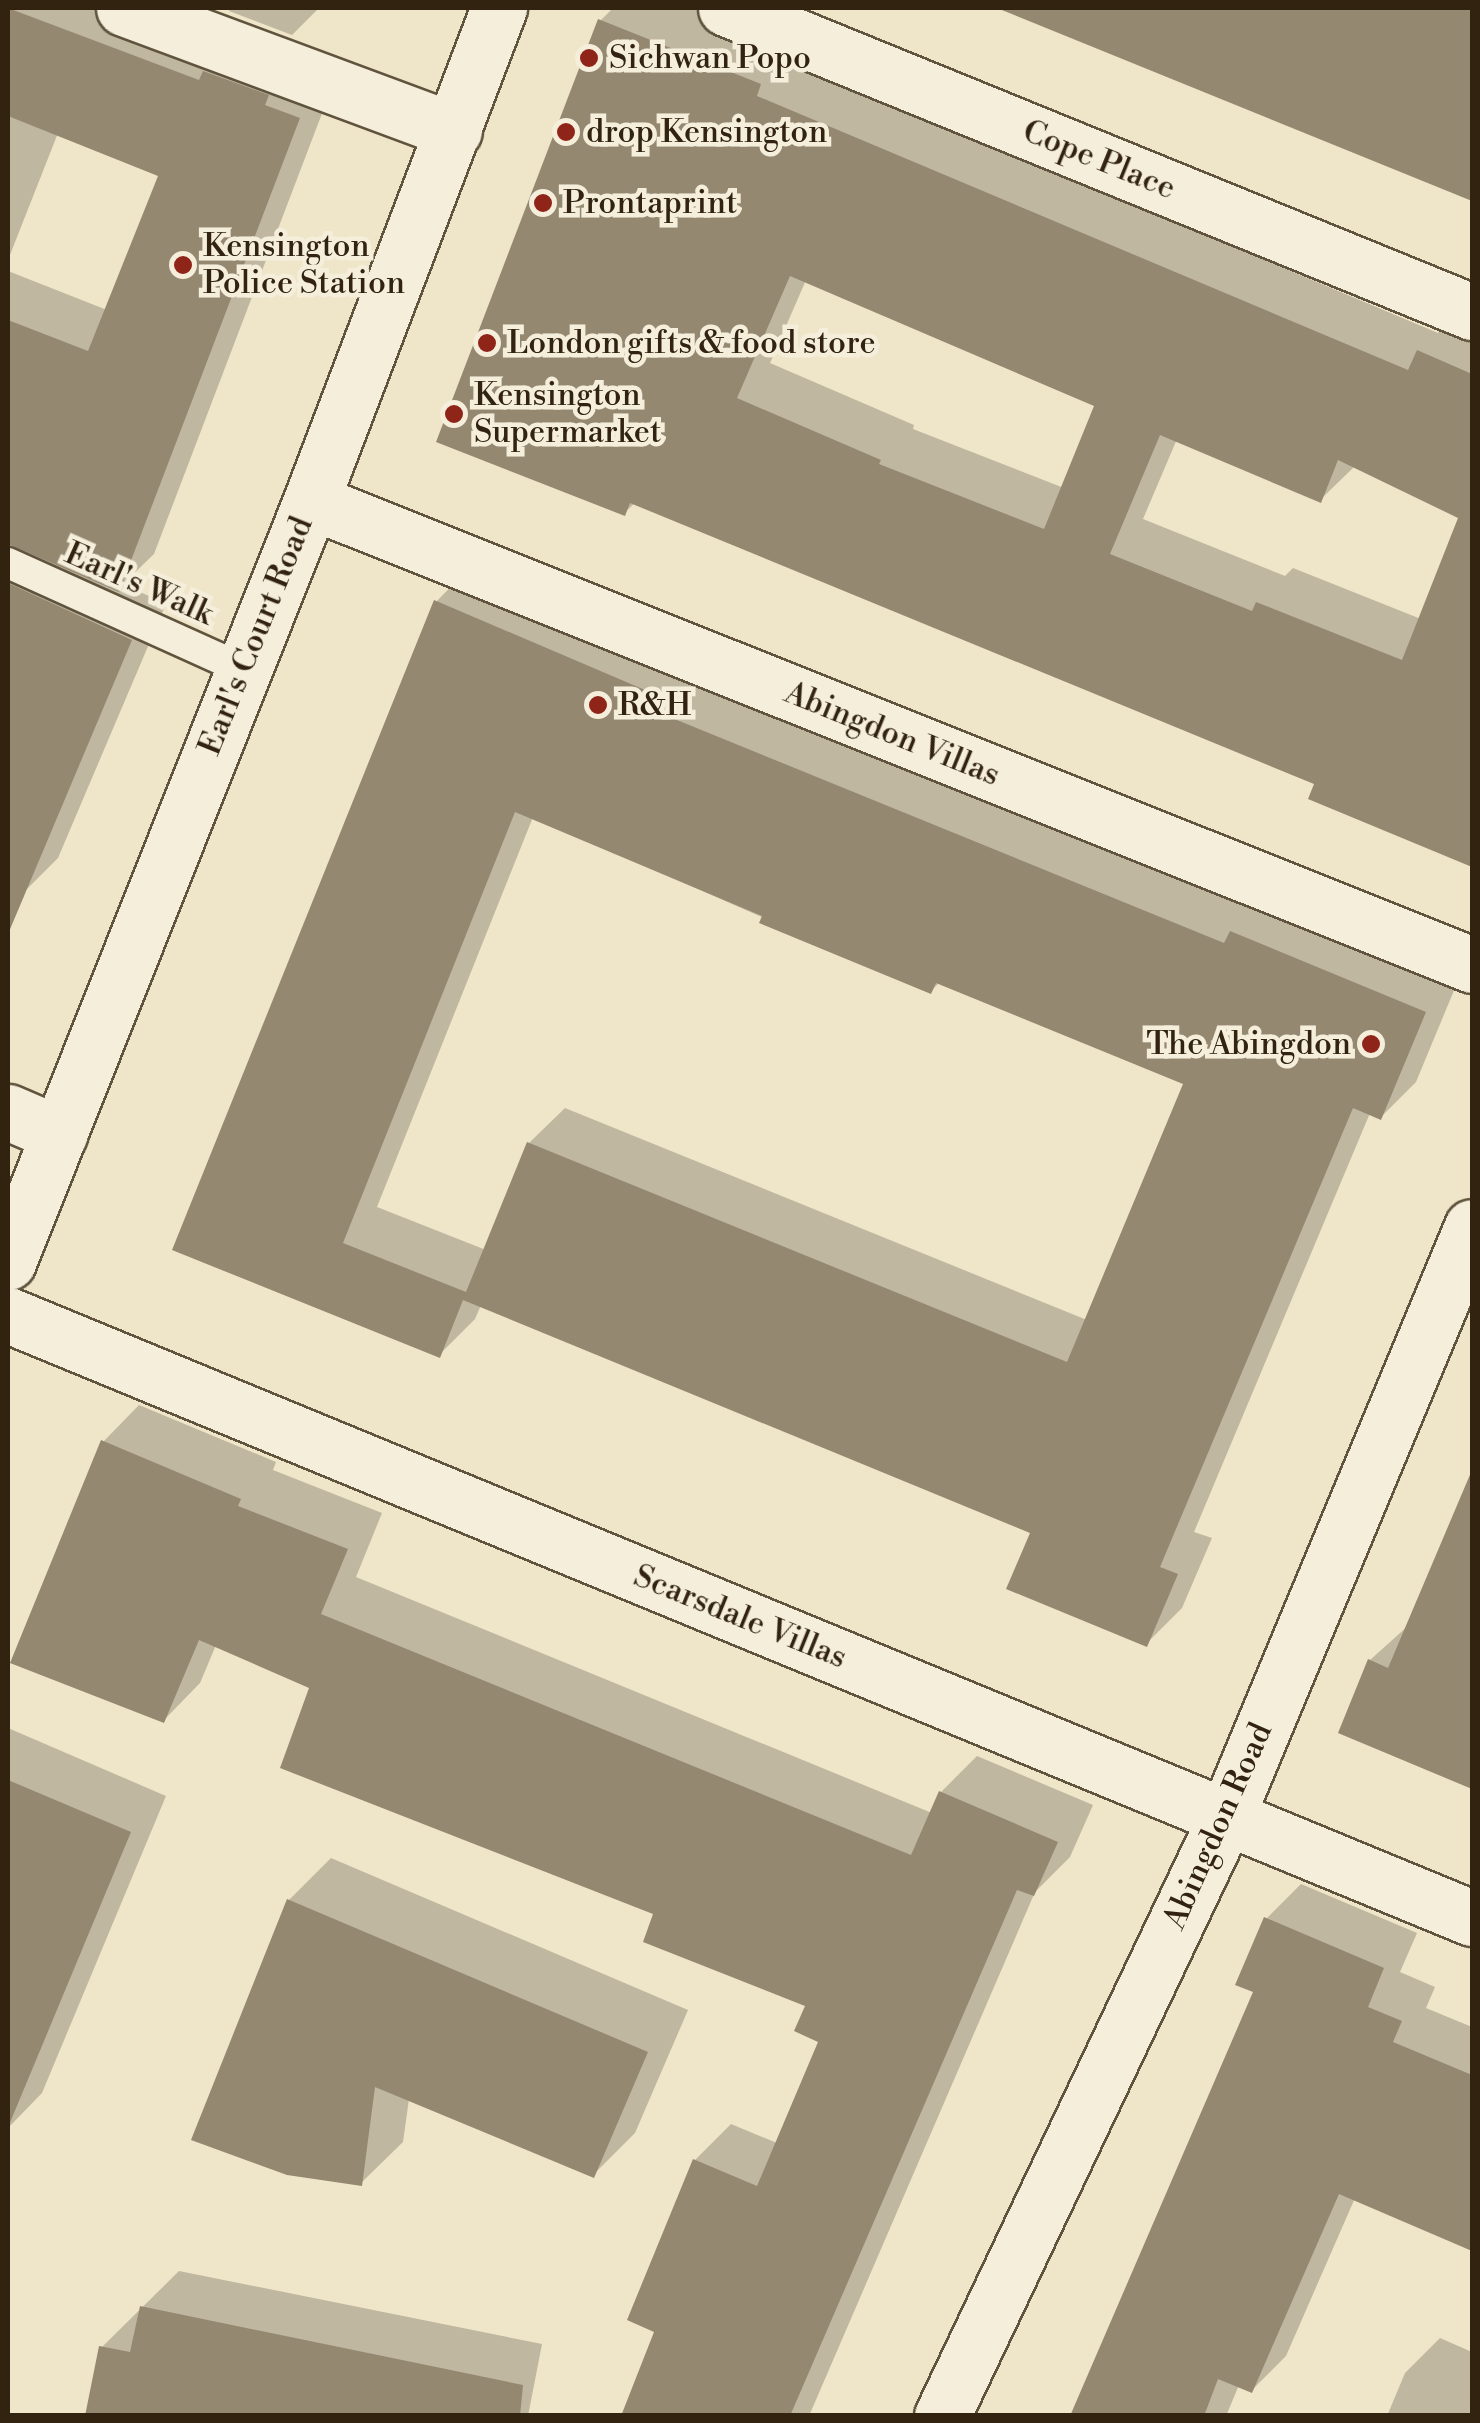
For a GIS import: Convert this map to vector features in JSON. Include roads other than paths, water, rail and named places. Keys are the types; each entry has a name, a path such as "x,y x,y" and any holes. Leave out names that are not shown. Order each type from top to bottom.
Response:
{"street":[{"path":"124,8 454,131"},
{"name":"Earl's Court Road","path":"8,1262 241,668 312,501 499,8"},
{"name":"Cope Place","path":"726,8 1472,312"},
{"name":"Abingdon Villas","path":"312,501 1472,965"},
{"path":"8,1112 59,1134"},
{"name":"Abingdon Road","path":"942,2416 1226,1817 1472,1227"},
{"name":"Scarsdale Villas","path":"8,1315 1472,1918"}],"lane":[{"name":"Earl's Walk","path":"8,563 241,668"}],"place":[{"name":"Sichwan Popo","path":"589,58"},
{"name":"drop Kensington","path":"566,132"},
{"name":"Prontaprint","path":"543,203"},
{"name":"Kensington Police Station","path":"183,265"},
{"name":"London gifts & food store","path":"487,343"},
{"name":"Kensington Supermarket","path":"454,414"},
{"name":"R&H","path":"598,705"},
{"name":"The Abingdon","path":"1371,1044"}]}
